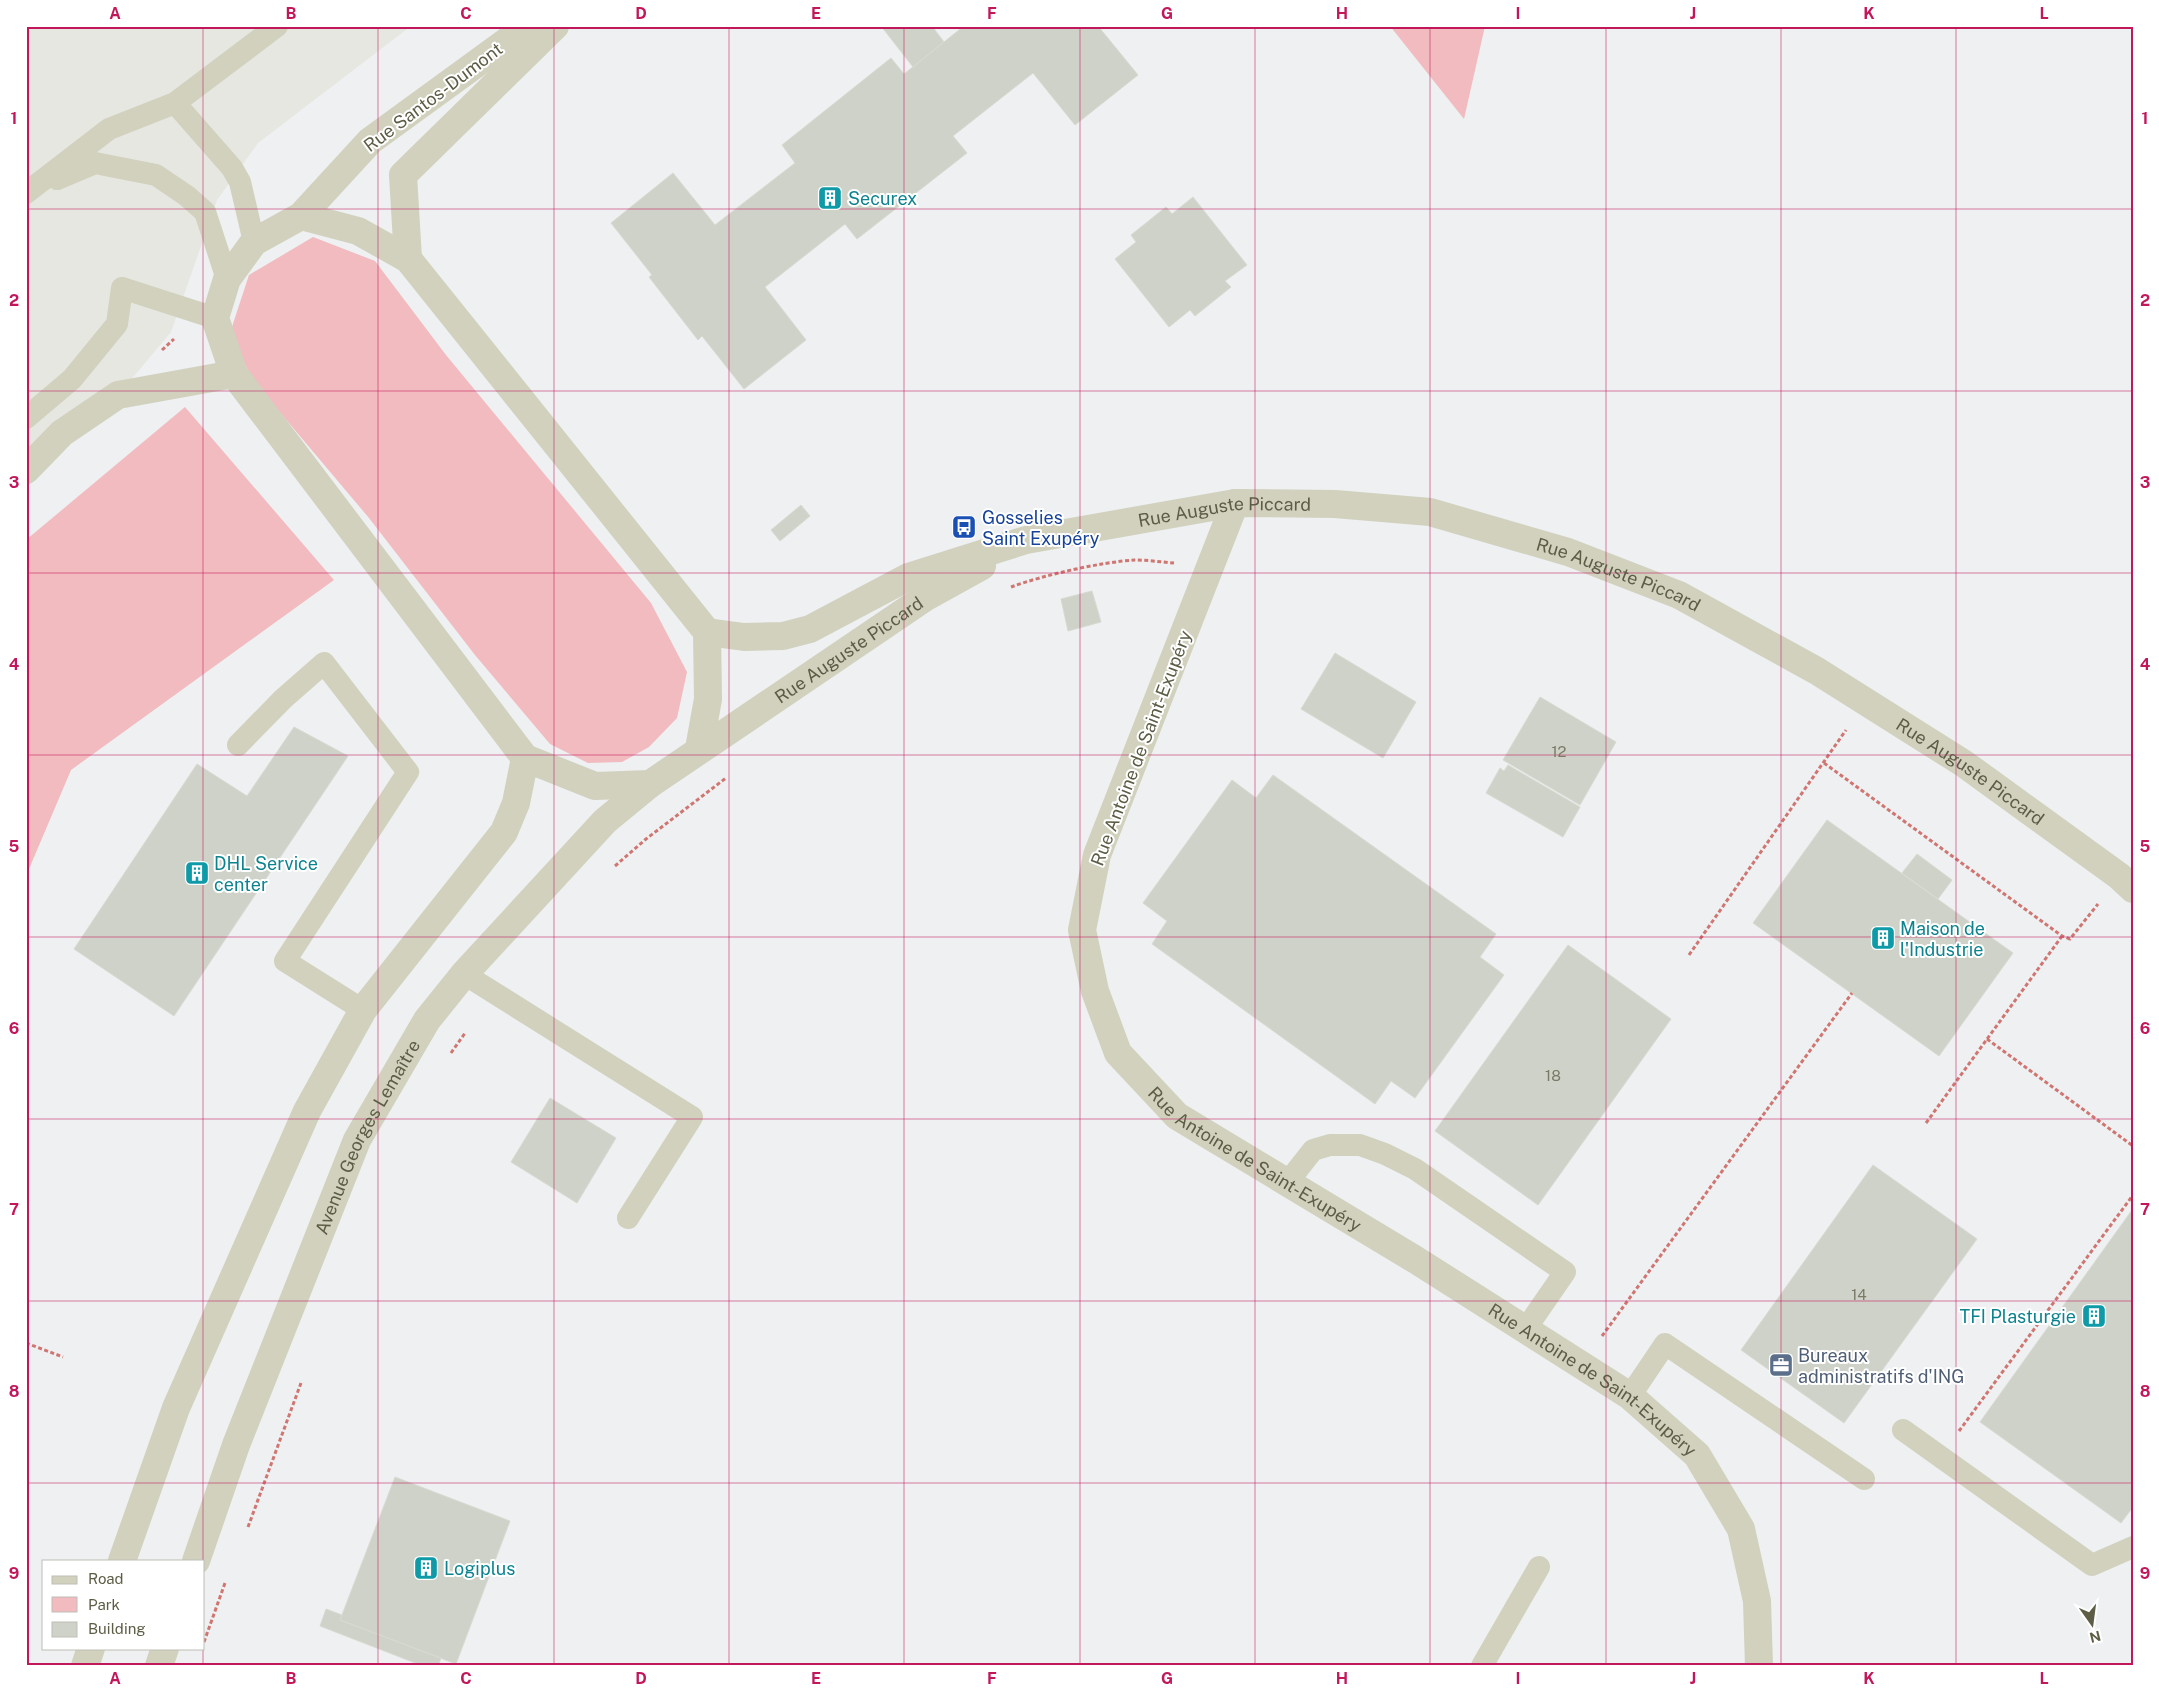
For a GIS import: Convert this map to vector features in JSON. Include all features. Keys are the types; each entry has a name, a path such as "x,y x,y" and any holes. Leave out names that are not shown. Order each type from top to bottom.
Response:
{"street":[{"name":"Rue Santos-Dumont","path":"254,242 301,216 370,141 528,26"},
{"name":"Rue Santos-Dumont","path":"408,258 403,175 555,26"},
{"path":"301,216 358,231 408,258 707,632 708,700 699,749"},
{"path":"254,242 227,279 215,318 234,374 525,758 595,786 650,784"},
{"path":"26,470 62,433 118,395 234,374"},
{"name":"Rue Auguste Piccard","path":"707,632 744,637 783,636 810,629 908,577 1026,540 1235,503 1335,504 1430,512 1568,552 1679,595 1817,672 1963,763 2126,882"},
{"name":"Rue Antoine de Saint-Exupéry","path":"1235,503 1097,855 1082,930 1095,991 1118,1054 1177,1116 1416,1260 1630,1396 1697,1454 1741,1530 1757,1601 1759,1666"},
{"name":"Rue Auguste Piccard","path":"650,784 926,597 1026,540"},
{"path":"122,1560 184,1390 307,1111 363,1010 504,832 516,803 525,758"},
{"name":"Avenue Georges Lemaître","path":"196,1560 236,1445 357,1140 427,1020 464,974 605,821 650,784"},
{"path":"85,1666 90,1650"},
{"path":"159,1666 164,1650"}],"lane":[{"path":"27,192 109,129 175,104 277,26"},
{"path":"175,104 232,168 240,182 254,242"},
{"path":"27,192 95,163 156,176 187,196 205,212 227,279"},
{"path":"26,418 72,378 117,324 122,288 215,318"},
{"path":"238,745 283,699 324,663 408,772 285,961 363,1010"},
{"path":"464,974 692,1117 628,1218"},
{"path":"1287,1183 1313,1150 1330,1144 1360,1145 1385,1154 1416,1169 1565,1272 1525,1330"},
{"path":"1630,1396 1666,1344 1864,1480"},
{"path":"1902,1430 2092,1565 2133,1547"},
{"path":"1482,1666 1539,1567"}],"path":[{"path":"1008,588 1082,569 1136,560 1211,566"},
{"path":"1689,955 1824,762 1864,701"},
{"path":"1824,762 2062,936 2070,939 2126,882"},
{"path":"611,869 646,839 728,776"},
{"path":"1926,1123 2062,936"},
{"path":"447,1060 493,992"},
{"path":"1581,1365 1852,993"},
{"path":"1987,1039 2133,1146"},
{"path":"1939,1457 2133,1194"},
{"path":"26,1343 63,1357"},
{"path":"246,1530 302,1381"},
{"path":"205,1639 227,1577"}],"shaded area":[{"path":"26,26 411,26 258,143 217,200 171,332 118,395 26,456"}],"green space":[{"path":"1390,26 1485,26 1464,119"},
{"path":"313,237 375,261 446,355 651,603 687,672 677,718 649,747 622,762 588,763 550,744 475,655 369,518 256,384 229,336 249,275"},
{"path":"185,407 334,580 71,770 26,876 26,540"}],"building":[{"path":"881,26 932,26 944,42 913,67"},
{"name":"Securex","path":"964,26 1098,26 1138,75 1075,125 1033,73 953,136 967,153 857,239 845,224 765,287 806,340 744,389 702,336 698,340 649,277 652,275 611,223 673,173 715,225 795,163 782,145 891,58 904,74"},
{"path":"1193,197 1247,265 1225,281 1231,287 1195,316 1190,310 1169,327 1115,259 1136,242 1131,235 1166,207 1172,214"},
{"path":"801,505 810,516 780,541 771,530"},
{"path":"1092,591 1101,622 1068,631 1061,599"},
{"path":"1335,653 1416,702 1383,758 1301,709"},
{"path":"1540,697 1616,742 1580,805 1503,760"},
{"name":"DHL Service center","path":"294,727 348,756 174,1016 74,949 197,764 247,796"},
{"path":"1508,765 1580,807 1563,837 1486,793 1500,768 1504,771"},
{"path":"1273,775 1496,934 1480,957 1504,975 1415,1098 1391,1081 1375,1104 1152,944 1167,921 1143,903 1232,780 1256,798"},
{"name":"Maison de l'Industrie","path":"1827,820 2013,953 1939,1056 1753,923"},
{"path":"1917,854 1952,880 1938,899 1902,873"},
{"path":"1568,945 1671,1019 1538,1205 1435,1131"},
{"path":"550,1098 616,1138 577,1203 511,1162"},
{"path":"1873,1165 1977,1239 1844,1423 1741,1350"},
{"name":"TFI Plasturgie","path":"2132,1210 2133,1507 2121,1523 1980,1422"},
{"name":"Logiplus","path":"395,1477 510,1521 456,1664 340,1620"},
{"path":"326,1609 342,1615 340,1620 441,1658 438,1666 423,1666 320,1626"}],"place":[{"name":"Securex","path":"830,198"},
{"name":"Gosselies Saint Exupéry","path":"964,527"},
{"name":"DHL Service center","path":"197,873"},
{"name":"Maison de l'Industrie","path":"1883,938"},
{"name":"TFI Plasturgie","path":"2094,1316"},
{"name":"Bureaux administratifs d'ING","path":"1781,1365"},
{"name":"Logiplus","path":"426,1568"}]}
